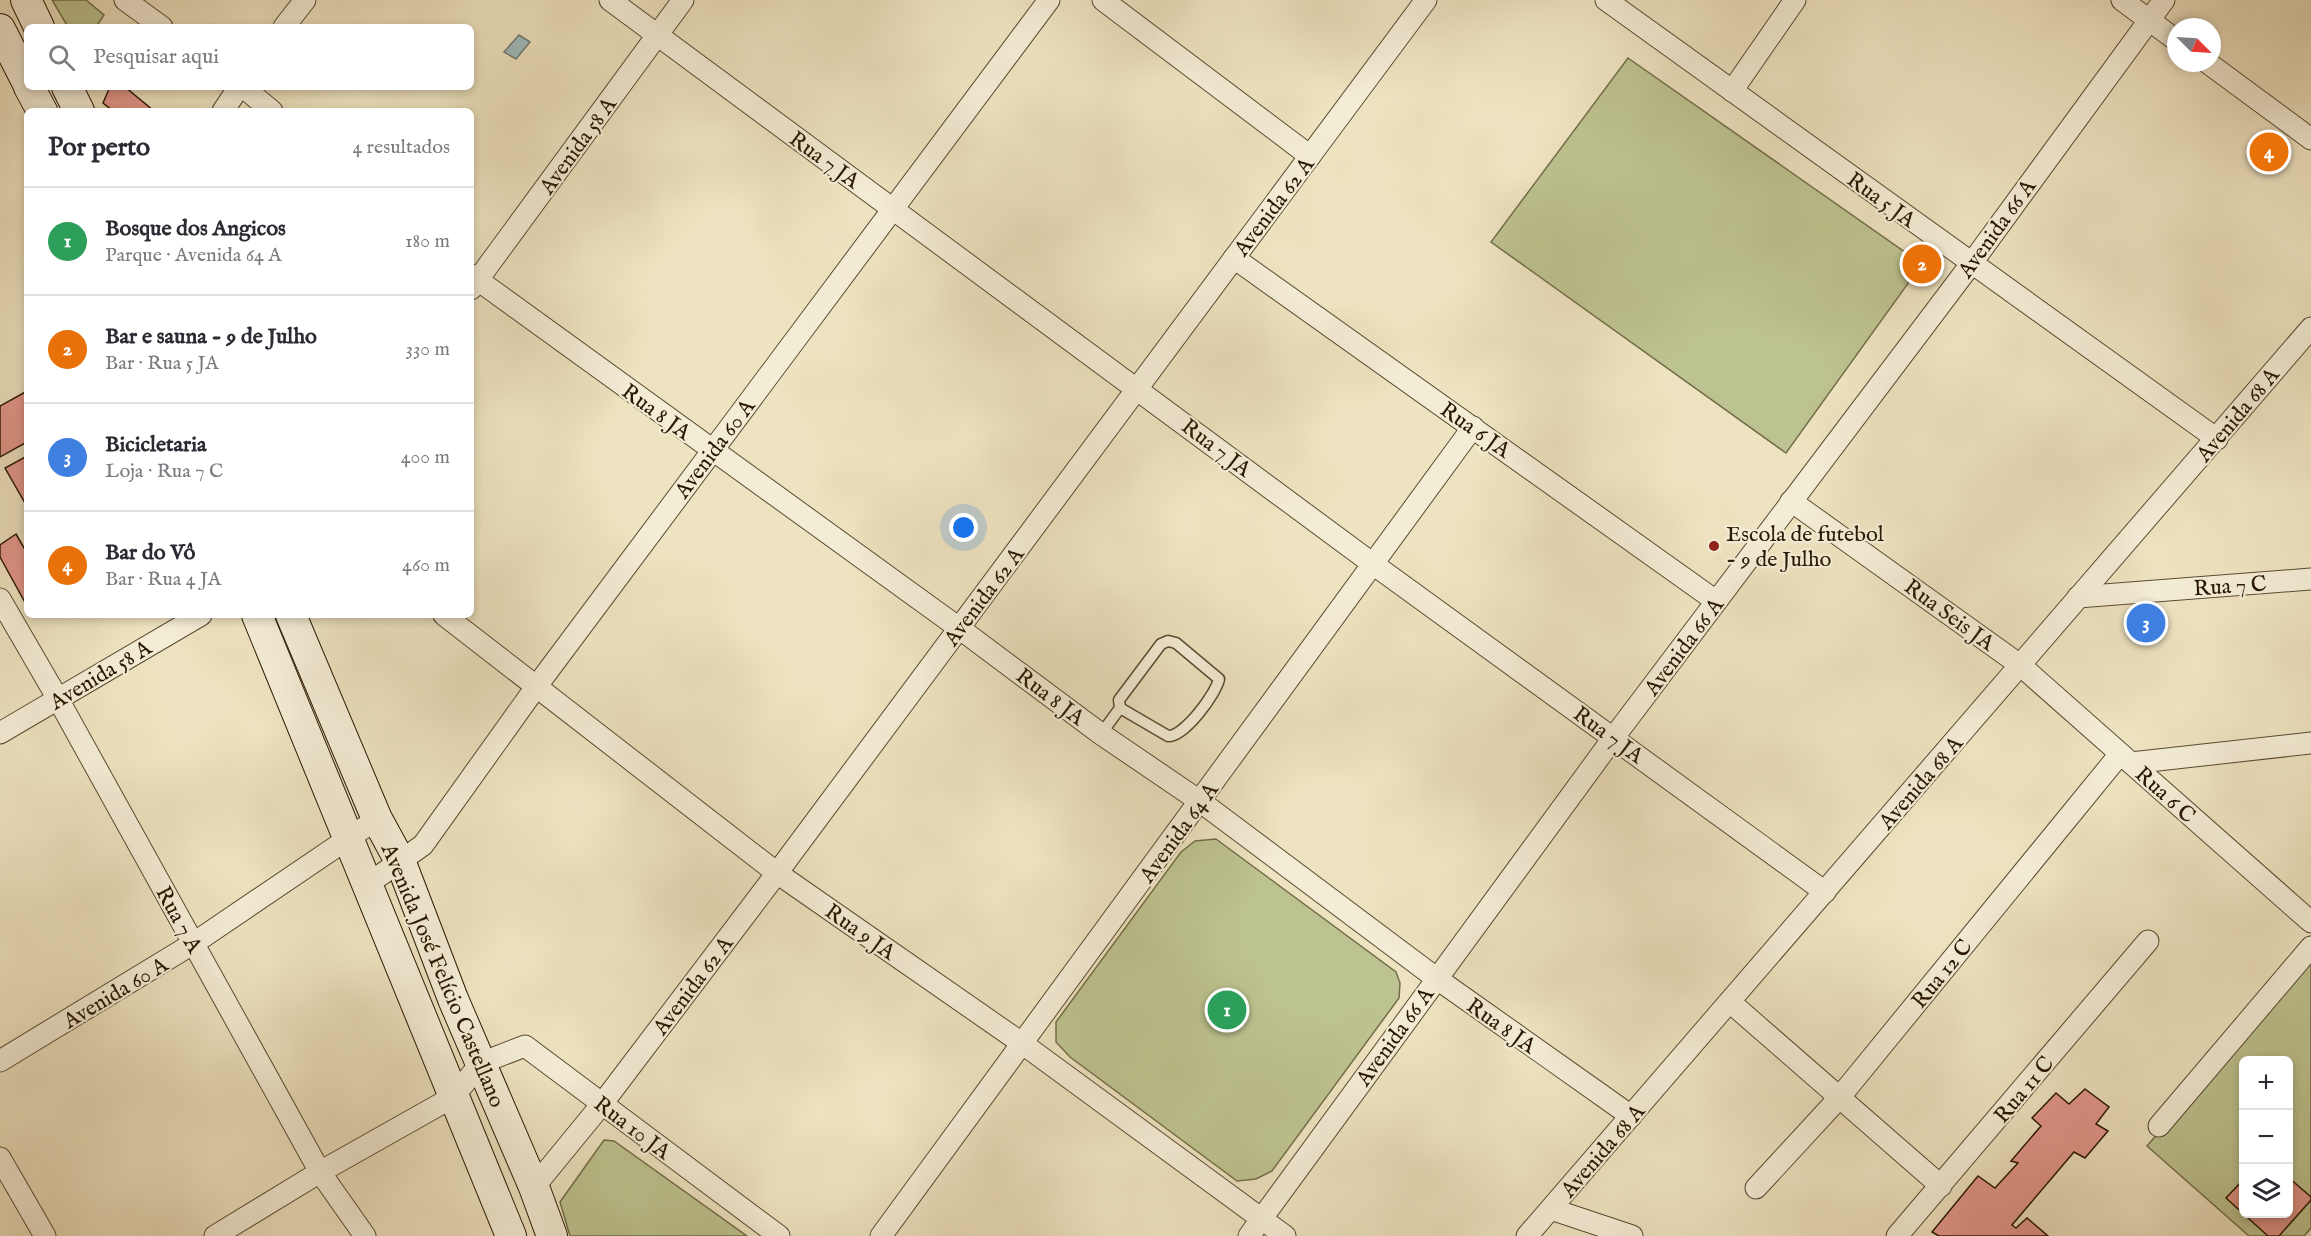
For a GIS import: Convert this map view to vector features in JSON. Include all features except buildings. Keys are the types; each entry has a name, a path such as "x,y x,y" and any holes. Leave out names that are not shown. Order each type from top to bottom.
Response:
{"main road":[{"path":"26,0 38,24"},
{"path":"0,29 24,76"},
{"path":"31,90 40,108"},
{"path":"68,90 78,108"},
{"name":"Avenida José Felício Castellano","path":"258,618 347,840 368,884 511,1236"},
{"name":"Avenida José Felício Castellano","path":"292,618 377,819 401,863 453,999 534,1188 552,1236"}],"street":[{"path":"125,0 158,24"},
{"path":"286,24 304,0"},
{"name":"Rua 7 JA","path":"610,0 1373,564 1825,892"},
{"name":"Avenida 58 A","path":"474,281 683,0"},
{"name":"Avenida 60 A","path":"368,884 401,863 423,845 536,687 1049,0"},
{"path":"1103,0 1310,156"},
{"name":"Avenida 62 A","path":"534,1188 602,1104 777,873 1426,0"},
{"name":"Rua 5 JA","path":"1606,0 2217,439"},
{"path":"1732,91 1795,0"},
{"path":"2122,0 2167,32"},
{"name":"Avenida 66 A","path":"1255,1228 1614,737 1971,264 2164,0"},
{"path":"2220,72 2311,139"},
{"path":"225,108 239,90"},
{"path":"245,90 268,108"},
{"name":"Rua 6 JA","path":"1234,258 1716,601"},
{"name":"Rua 8 JA","path":"474,283 959,628 1101,734 1201,802 1436,978 1631,1116"},
{"name":"Avenida 68 A","path":"1527,1236 2311,328"},
{"name":"Avenida 64 A","path":"881,1236 1201,802 1473,427"},
{"name":"Rua Seis JA","path":"1791,501 2020,665"},
{"name":"Rua 7 C","path":"2078,597 2311,579"},
{"name":"Rua 7 A","path":"0,599 58,699 320,1172 365,1236"},
{"name":"Avenida 58 A","path":"0,733 196,618"},
{"name":"Rua 9 JA","path":"448,618 777,873 1023,1044 1255,1228 1285,1236"},
{"name":"Rua 6 C","path":"2020,665 2311,922"},
{"path":"2126,758 2311,743"},
{"name":"Rua 12 C","path":"1756,1188 1839,1098 2126,758"},
{"name":"Avenida 60 A","path":"0,1061 194,943 377,819"},
{"name":"Rua 11 C","path":"1898,1236 2148,941"},
{"path":"2159,1126 2311,947"},
{"path":"1730,1002 1941,1186"},
{"name":"Rua 10 JA","path":"481,1063 525,1046 779,1236"},
{"path":"215,1236 320,1172 453,1097 481,1063"},
{"path":"0,1158 45,1236"},
{"path":"1551,1209 1632,1236"}],"lane":[{"path":"1101,734 1120,708 1119,700 1161,644 1168,641 1176,643 1219,679 1217,687 1204,705 1182,732 1175,736 1168,736 1120,708"}],"green space":[{"path":"52,0 86,0 104,15 98,24 66,24"},
{"path":"1628,58 1922,264 1786,453 1491,242"},
{"path":"1216,839 1396,972 1400,983 1399,998 1272,1171 1256,1179 1237,1181 1070,1057 1056,1042 1056,1022 1181,852 1195,841"},
{"path":"2311,957 2311,1228 2304,1236 2249,1236 2147,1146"},
{"path":"604,1140 614,1141 747,1236 570,1236 560,1202"}],"water":[{"path":"519,35 530,42 516,59 504,52"}],"place":[{"name":"Bar do Vô","path":"2269,152"},
{"name":"Bar e sauna - 9 de Julho","path":"1922,264"},
{"name":"Escola de futebol - 9 de Julho","path":"1714,546"},
{"name":"Bicicletaria","path":"2146,623"},
{"name":"Bosque dos Angicos","path":"1227,1010"}]}
